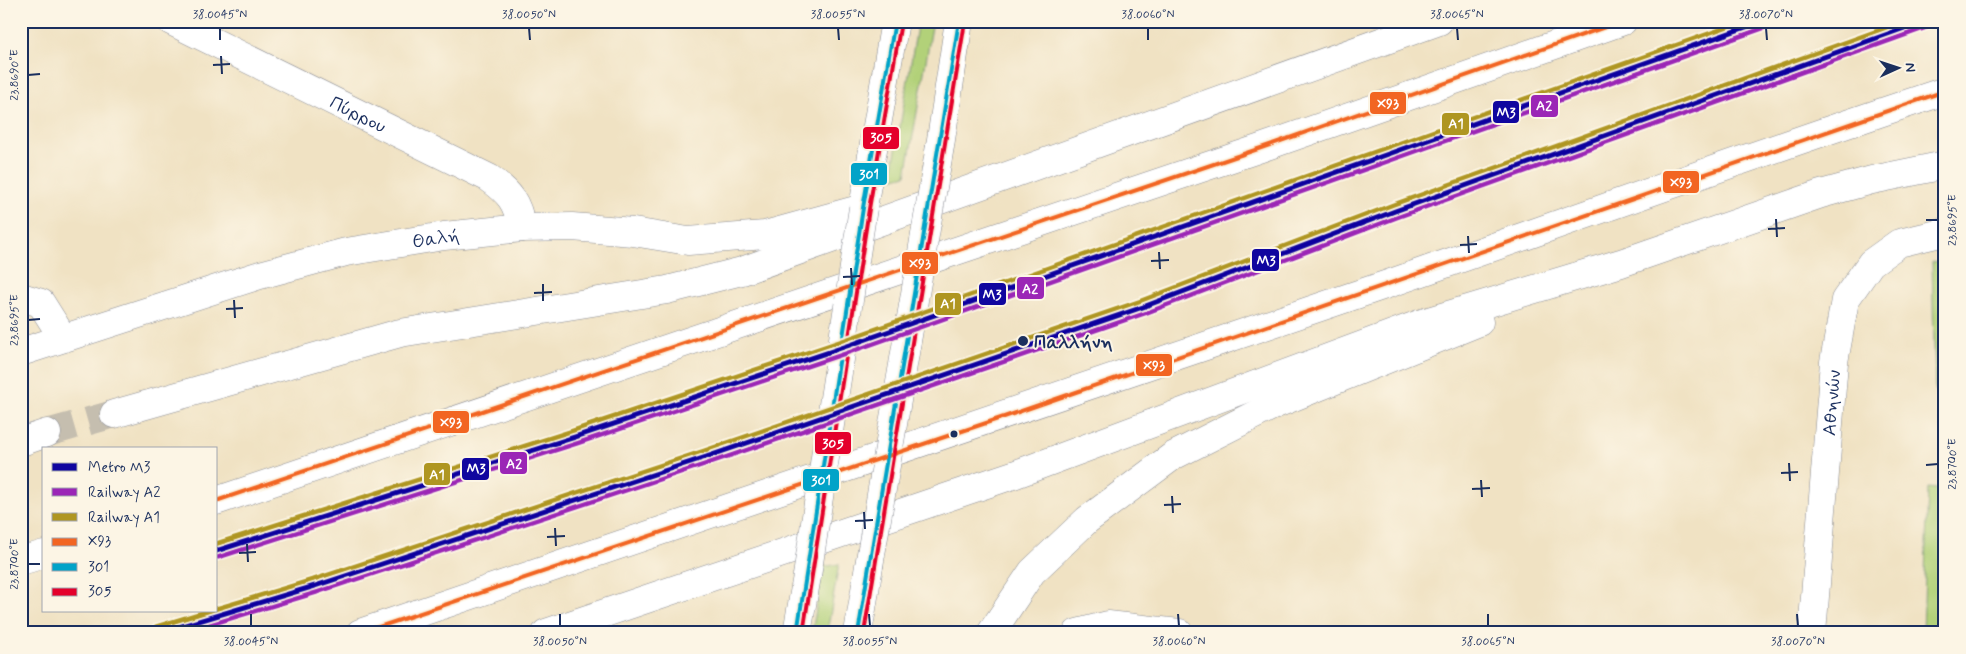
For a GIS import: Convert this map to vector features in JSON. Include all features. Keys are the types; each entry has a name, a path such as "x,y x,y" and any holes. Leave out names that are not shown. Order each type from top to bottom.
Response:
{"main road":[{"name":"Πύρρου","path":"171,21 489,178 508,191 519,212 522,228"},
{"path":"797,633 863,208 895,21"},
{"path":"858,633 940,146 959,21"},
{"path":"114,414 400,332 667,290 742,271 1439,21"},
{"path":"218,500 1252,152 1623,21"},
{"path":"360,633 690,524 1398,281 1745,157 1945,91"},
{"path":"546,633 1016,474 1419,324 1621,263 1821,194 1872,180 1945,165"},
{"name":"Θαλή","path":"21,352 260,275 346,252 444,236 522,228 572,227 633,232 688,241 765,235 863,208"},
{"name":"Αθηνών","path":"1812,633 1834,362 1846,300 1871,263 1899,243 1945,232"},
{"path":"991,633 1032,572 1088,520 1173,456 1276,404 1424,346 1621,263"},
{"path":"21,297 41,303 64,338"},
{"path":"21,442 47,433"},
{"path":"21,561 42,555"},
{"path":"1077,633 1108,625 1179,633"}],"green space":[{"path":"918,21 933,21 906,175 891,179"},
{"path":"1945,260 1945,448 1935,386 1932,262"},
{"path":"1928,488 1945,490 1945,633 1923,633"},
{"path":"839,564 827,633 812,633 823,567"}],"tunnel":[{"path":"47,433 114,414"}],"metro line":[{"name":"Μ3","path":"218,550 575,437 850,345 1763,21"},
{"name":"Μ3","path":"159,633 315,586 706,457 1143,307 1395,211 1924,21"}],"rail line":[{"name":"A1","path":"218,543 573,431 848,339 1745,21"},
{"name":"A1","path":"218,608 313,580 704,451 1141,301 1393,205 1905,21"},
{"name":"A2","path":"218,557 577,443 852,351 1766,27"},
{"name":"A2","path":"181,633 317,592 708,463 1145,313 1397,217 1927,27"},
{"name":"A1","path":"156,627 205,612"}],"transit line":[{"name":"301","path":"797,633 863,208 895,21"},
{"name":"301","path":"858,633 959,21"},
{"name":"X93","path":"218,500 1261,148 1622,21"},
{"name":"305","path":"803,633 869,209 901,22"},
{"name":"305","path":"864,633 965,22"},
{"name":"X93","path":"361,633 1004,417 1945,91"}],"place":[{"name":"Παλλήνη","path":"1023,341"}]}
